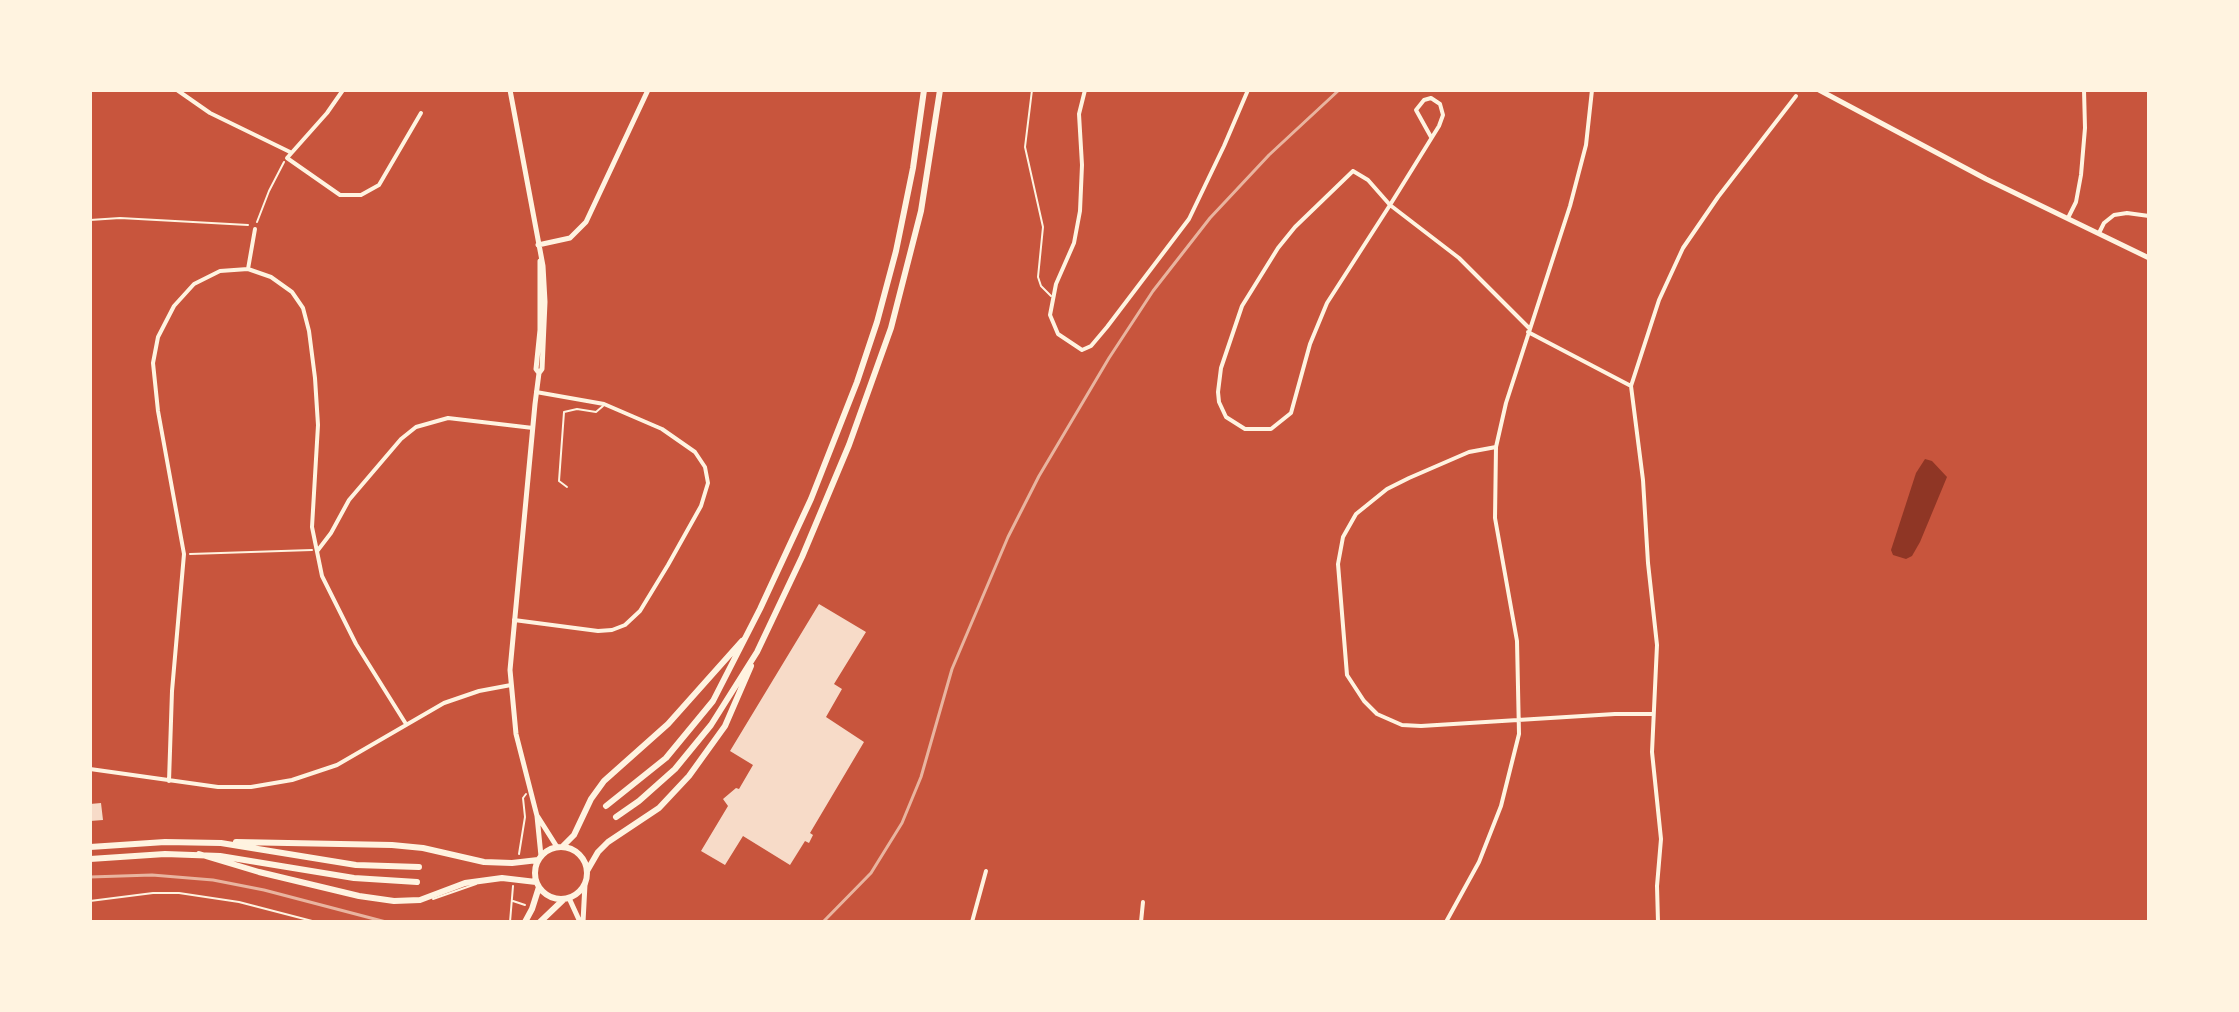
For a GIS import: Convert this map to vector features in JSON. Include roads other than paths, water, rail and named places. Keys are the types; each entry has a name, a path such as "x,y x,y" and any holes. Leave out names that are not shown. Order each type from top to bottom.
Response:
{"highway":[{"path":"540,922 580,891 585,884 587,871 608,842 670,798 707,753 733,712 849,445 887,343 921,211 940,90"},
{"path":"606,806 646,776 700,719 720,690 836,440 869,346 896,251 913,168 923,91"},
{"path":"90,847 165,842 275,841 423,848 484,862 512,863 540,858 574,835 591,799 604,781 668,724 748,635"},
{"path":"616,817 657,787 698,744 757,652"},
{"path":"221,843 356,865 419,867"},
{"path":"560,847 569,848 582,857 587,871"},
{"path":"90,859 199,854 372,880 417,882"},
{"path":"199,854 259,872 359,896 394,901 420,900 465,883 509,877 538,884 552,898 566,899"},
{"path":"525,922 535,902 538,884 535,871 540,858"}],"main road":[{"path":"510,90 540,260 540,330 536,369 539,373 514,620 511,685 516,734 537,816 540,858"},
{"path":"538,245 570,238 586,222 648,90"},
{"path":"1819,90 1997,185 2149,258"},
{"path":"537,816 560,847"},
{"path":"582,922 585,884"},
{"path":"566,899 582,922"}],"street":[{"path":"177,90 210,113 290,152"},
{"path":"343,90 287,158 334,192 351,196 365,194 383,180 421,113"},
{"path":"1085,90 1079,114 1082,197 1078,225 1052,297 1050,315 1055,330 1077,348 1087,349 1189,219 1248,90"},
{"path":"1446,922 1479,862 1501,806 1520,721 1517,641 1495,518 1496,447 1582,163 1592,90"},
{"path":"2068,218 2076,202 2081,175 2084,90"},
{"path":"1658,922 1661,839 1652,752 1657,655 1643,480 1631,386 1656,308 1683,248 1796,96"},
{"path":"1431,137 1416,110 1424,100 1431,98 1440,104 1443,115 1431,137 1390,205 1327,303 1310,344 1291,413 1265,431 1245,429 1226,417 1219,402 1221,368 1242,306 1278,248 1350,172 1356,172 1368,180 1390,205 1459,258 1529,330 1631,386"},
{"path":"2099,233 2104,223 2114,215 2149,216"},
{"path":"248,269 256,226"},
{"path":"169,781 172,691 184,554 152,373 158,337 174,306 194,284 220,271 248,269 271,277 292,292 303,308 309,331 318,425 312,527 322,576 337,610 406,724"},
{"path":"514,620 598,631 625,625 646,602 705,497 708,473 695,452 662,429 604,404 536,392"},
{"path":"317,550 331,533 349,500 401,439 416,427 448,418 533,428"},
{"path":"1496,447 1469,452 1409,478 1387,489 1356,514 1343,537 1338,564 1347,675 1355,689 1377,714 1392,722 1421,726 1653,714"},
{"path":"90,769 218,787 251,787 292,780 337,765 455,699 511,685"},
{"path":"972,922 986,871"},
{"path":"1141,922 1143,902"}],"lane":[{"path":"1032,90 1025,147 1043,227 1038,277 1044,290 1052,297"},
{"path":"567,487 559,481 564,412 577,409 596,412 604,404"}],"railway":[{"path":"823,922 871,873 902,823 921,777 952,669 1008,537 1039,476 1109,358 1153,291 1210,218 1269,155 1339,90"},
{"path":"90,877 152,875 213,880 386,922"}]}
